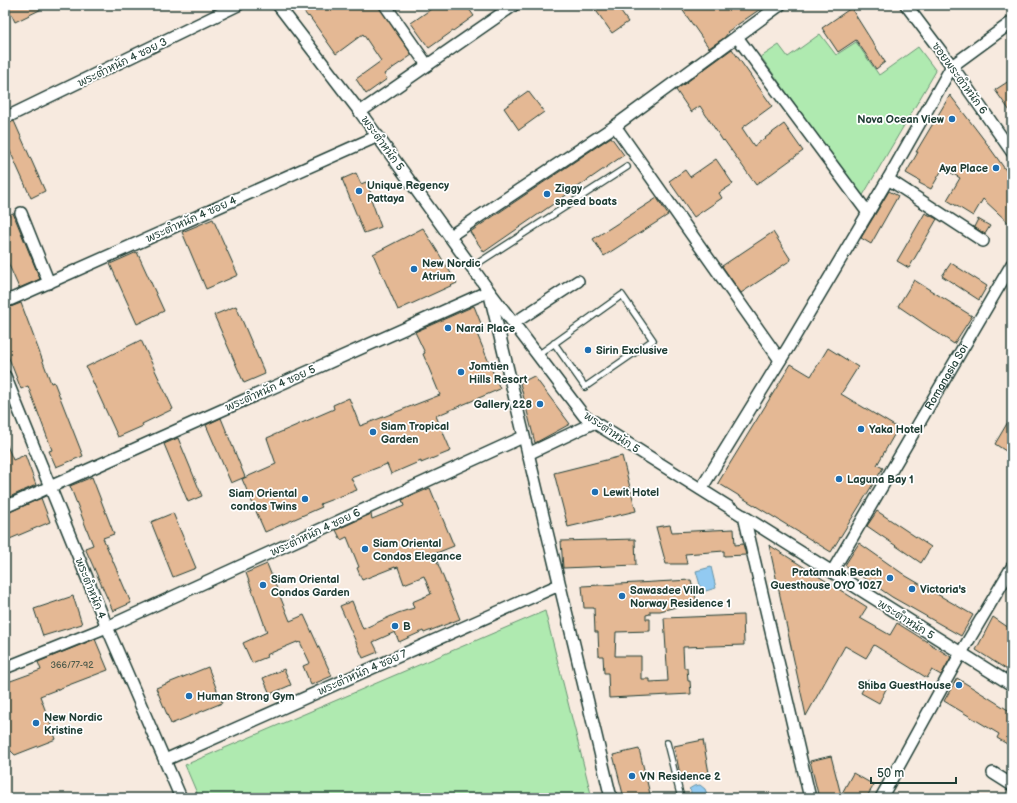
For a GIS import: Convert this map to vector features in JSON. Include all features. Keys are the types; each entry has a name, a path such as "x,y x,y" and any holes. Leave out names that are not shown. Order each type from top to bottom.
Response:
{"street":[{"name":"พระตำหนัก 4 ซอย 3","path":"5,118 238,5"},
{"name":"พระตำหนัก 5","path":"278,5 378,136 489,291 584,416 1012,685"},
{"path":"385,5 427,64"},
{"path":"360,112 514,5"},
{"path":"450,236 614,126 780,5"},
{"name":"ซอยพระตำหนัก 6","path":"906,5 952,66 1012,152"},
{"path":"700,489 780,360 868,213 952,66 1012,22"},
{"path":"737,37 868,213"},
{"path":"614,126 780,360"},
{"name":"พระตำหนัก 4 ซอย 4","path":"5,302 378,136"},
{"path":"888,179 983,241"},
{"path":"21,213 49,283"},
{"name":"Romanasia Soi","path":"832,572 1012,264"},
{"path":"514,323 578,281"},
{"path":"489,291 611,798"},
{"name":"พระตำหนัก 4 ซอย 5","path":"5,508 51,486 489,291"},
{"name":"พระตำหนัก 4","path":"5,376 51,486 107,627 181,798"},
{"path":"528,454 595,422"},
{"name":"พระตำหนัก 4 ซอย 6","path":"5,668 107,627 523,437"},
{"path":"744,516 810,798"},
{"path":"881,798 961,653 1012,567"},
{"name":"พระตำหนัก 4 ซอย 7","path":"165,760 559,585"},
{"path":"993,773 1012,785"}],"lane":[{"path":"472,267 627,167"},
{"path":"538,355 554,343 622,295 653,340 585,387 554,343"},
{"path":"667,743 681,798"}],"green space":[{"path":"820,34 836,55 856,42 879,75 918,47 936,71 862,197 761,57 779,45 788,57"},
{"path":"545,611 592,798 199,798 185,765"}],"water":[{"path":"711,567 716,588 702,592 696,571"},
{"path":"700,785 705,789 707,794 717,798 690,798 691,791 689,789"}],"building":[{"path":"7,5 50,5 15,22"},
{"path":"299,5 378,5 412,55 384,74 387,79 366,94 356,79 381,61 363,34 336,54 309,16 308,17"},
{"path":"437,5 466,5 474,16 429,48 411,23"},
{"path":"592,5 616,5 628,22 612,33"},
{"path":"679,5 766,5 727,32 728,33 724,38 709,48"},
{"path":"851,8 885,62 876,69 856,40 838,52 822,28"},
{"path":"732,49 772,106 742,128 754,146 784,124 803,151 756,185 724,140 723,141 700,106 691,112 676,90"},
{"path":"1012,79 1012,114 995,90"},
{"path":"528,91 544,112 519,130 504,108"},
{"path":"950,95 1012,179 1012,226 983,199 973,216 947,200 960,178 943,168 931,189 919,183 920,181 906,173 918,152 916,152"},
{"path":"14,121 45,191 31,198 5,140 5,125"},
{"name":"Ziggy speed boats","path":"611,137 624,155 484,252 470,232"},
{"path":"716,159 733,184 719,193 722,198 694,217 669,181 685,170 690,177"},
{"path":"356,173 361,184 366,182 373,198 371,199 381,227 364,233 342,179"},
{"path":"889,191 898,196 871,244 861,238"},
{"path":"657,198 668,215 604,256 593,239"},
{"path":"13,213 40,279 19,288 5,256 5,217"},
{"path":"925,213 937,219 909,268 897,261"},
{"path":"213,219 238,275 206,289 182,232"},
{"path":"978,219 990,226 985,234 974,227"},
{"name":"New Nordic Atrium","path":"423,228 457,283 398,310 373,254"},
{"path":"773,232 791,260 741,293 722,266"},
{"path":"137,252 164,311 137,324 110,264"},
{"path":"951,263 987,286 979,300 942,276"},
{"path":"914,280 972,316 954,344 898,306"},
{"path":"21,303 51,383 54,382 83,456 56,467 49,451 52,450 28,386 21,389 5,348 5,309"},
{"path":"236,306 265,374 244,383 214,315"},
{"path":"474,306 482,326 475,329 500,389 436,416 451,451 421,463 421,461 391,474 387,464 351,478 357,490 320,504 322,507 265,532 242,479 276,464 267,438 334,409 333,405 349,398 360,426 440,395 423,354 425,353 415,332"},
{"path":"141,340 173,409 142,424 143,426 118,437 86,367"},
{"path":"828,348 858,367 841,394 898,428 877,465 883,468 831,552 718,483 791,364 811,376"},
{"name":"Gallery 228","path":"534,376 570,424 535,443 520,383"},
{"path":"1012,415 1012,455 995,444"},
{"path":"221,418 245,477 231,483 206,425"},
{"path":"178,438 202,496 188,502 164,444"},
{"path":"5,443 13,460 25,455 36,485 5,499"},
{"name":"Lewit Hotel","path":"622,456 636,511 568,527 554,473"},
{"path":"92,477 114,534 103,538 131,603 113,611 85,548 93,545 70,486"},
{"path":"430,488 454,546 434,554 460,619 424,633 423,631 399,642 395,632 373,642 378,652 363,658 340,606 352,601 363,629 398,613 414,608 412,602 431,594 424,576 404,584 398,567 362,580 357,568 359,567 347,537 341,540 336,530 371,514 372,519 404,506 402,500"},
{"path":"41,498 50,522 5,541 5,514"},
{"path":"877,511 931,547 921,563 867,526"},
{"path":"173,513 196,568 173,577 151,522"},
{"path":"670,525 672,532 734,529 735,545 743,544 746,555 724,556 724,551 685,554 687,564 666,564 656,527"},
{"path":"635,539 636,565 563,568 561,541"},
{"path":"859,543 906,576 973,615 961,636 892,597 845,565"},
{"path":"769,545 867,607 860,618 890,635 897,623 951,657 941,675 932,670 927,678 874,645 866,658 845,646 806,716"},
{"path":"267,564 290,621 304,615 332,676 311,685 303,666 310,663 300,642 266,655 267,657 252,663 243,643 267,632 246,573"},
{"path":"691,580 697,602 660,611 650,611 650,614 646,615 646,619 650,619 650,631 616,632 615,656 641,656 641,679 650,679 650,682 668,681 664,618 743,615 744,645 683,647 684,668 687,668 691,694 609,698 608,673 604,673 603,656 599,656 598,632 595,632 594,608 584,608 582,586"},
{"path":"73,596 82,624 43,636 34,609"},
{"path":"993,617 1012,630 1012,673 976,650"},
{"path":"95,639 108,670 40,696 56,739 15,755 5,745 5,683 41,670 38,662"},
{"name":"Human Strong Gym","path":"208,667 222,703 171,724 156,688"},
{"path":"284,669 291,685 270,694 263,678"},
{"path":"957,678 1012,714 1012,747 997,738 999,734 944,701"},
{"path":"868,680 886,689 879,703 861,693"},
{"path":"703,740 709,773 681,779 674,746"},
{"name":"VN Residence 2","path":"639,749 651,798 624,798 613,755"},
{"path":"831,756 841,795 853,773 874,785 866,798 819,798 810,761"}],"place":[{"name":"Nova Ocean View","path":"952,119"},
{"name":"Aya Place","path":"996,168"},
{"name":"Unique Regency Pattaya","path":"359,191"},
{"name":"Ziggy speed boats","path":"547,194"},
{"name":"New Nordic Atrium","path":"414,269"},
{"name":"Narai Place","path":"448,328"},
{"name":"Sirin Exclusive","path":"588,350"},
{"name":"Jomtien Hills Resort","path":"461,372"},
{"name":"Gallery 228","path":"540,404"},
{"name":"Yaka Hotel","path":"861,429"},
{"name":"Siam Tropical Garden","path":"373,432"},
{"name":"Laguna Bay 1","path":"839,479"},
{"name":"Lewit Hotel","path":"595,492"},
{"name":"Siam Oriental condos Twins","path":"305,499"},
{"name":"Siam Oriental Condos Elegance","path":"365,549"},
{"name":"Pratamnak Beach Guesthouse OYO 1027","path":"890,578"},
{"name":"Siam Oriental Condos Garden","path":"263,585"},
{"name":"Victoria's","path":"912,589"},
{"name":"Sawasdee Villa Norway Residence 1","path":"622,596"},
{"name":"B","path":"395,626"},
{"name":"Shiba GuestHouse","path":"959,685"},
{"name":"Human Strong Gym","path":"189,696"},
{"name":"New Nordic Kristine","path":"36,723"},
{"name":"VN Residence 2","path":"632,776"}]}
